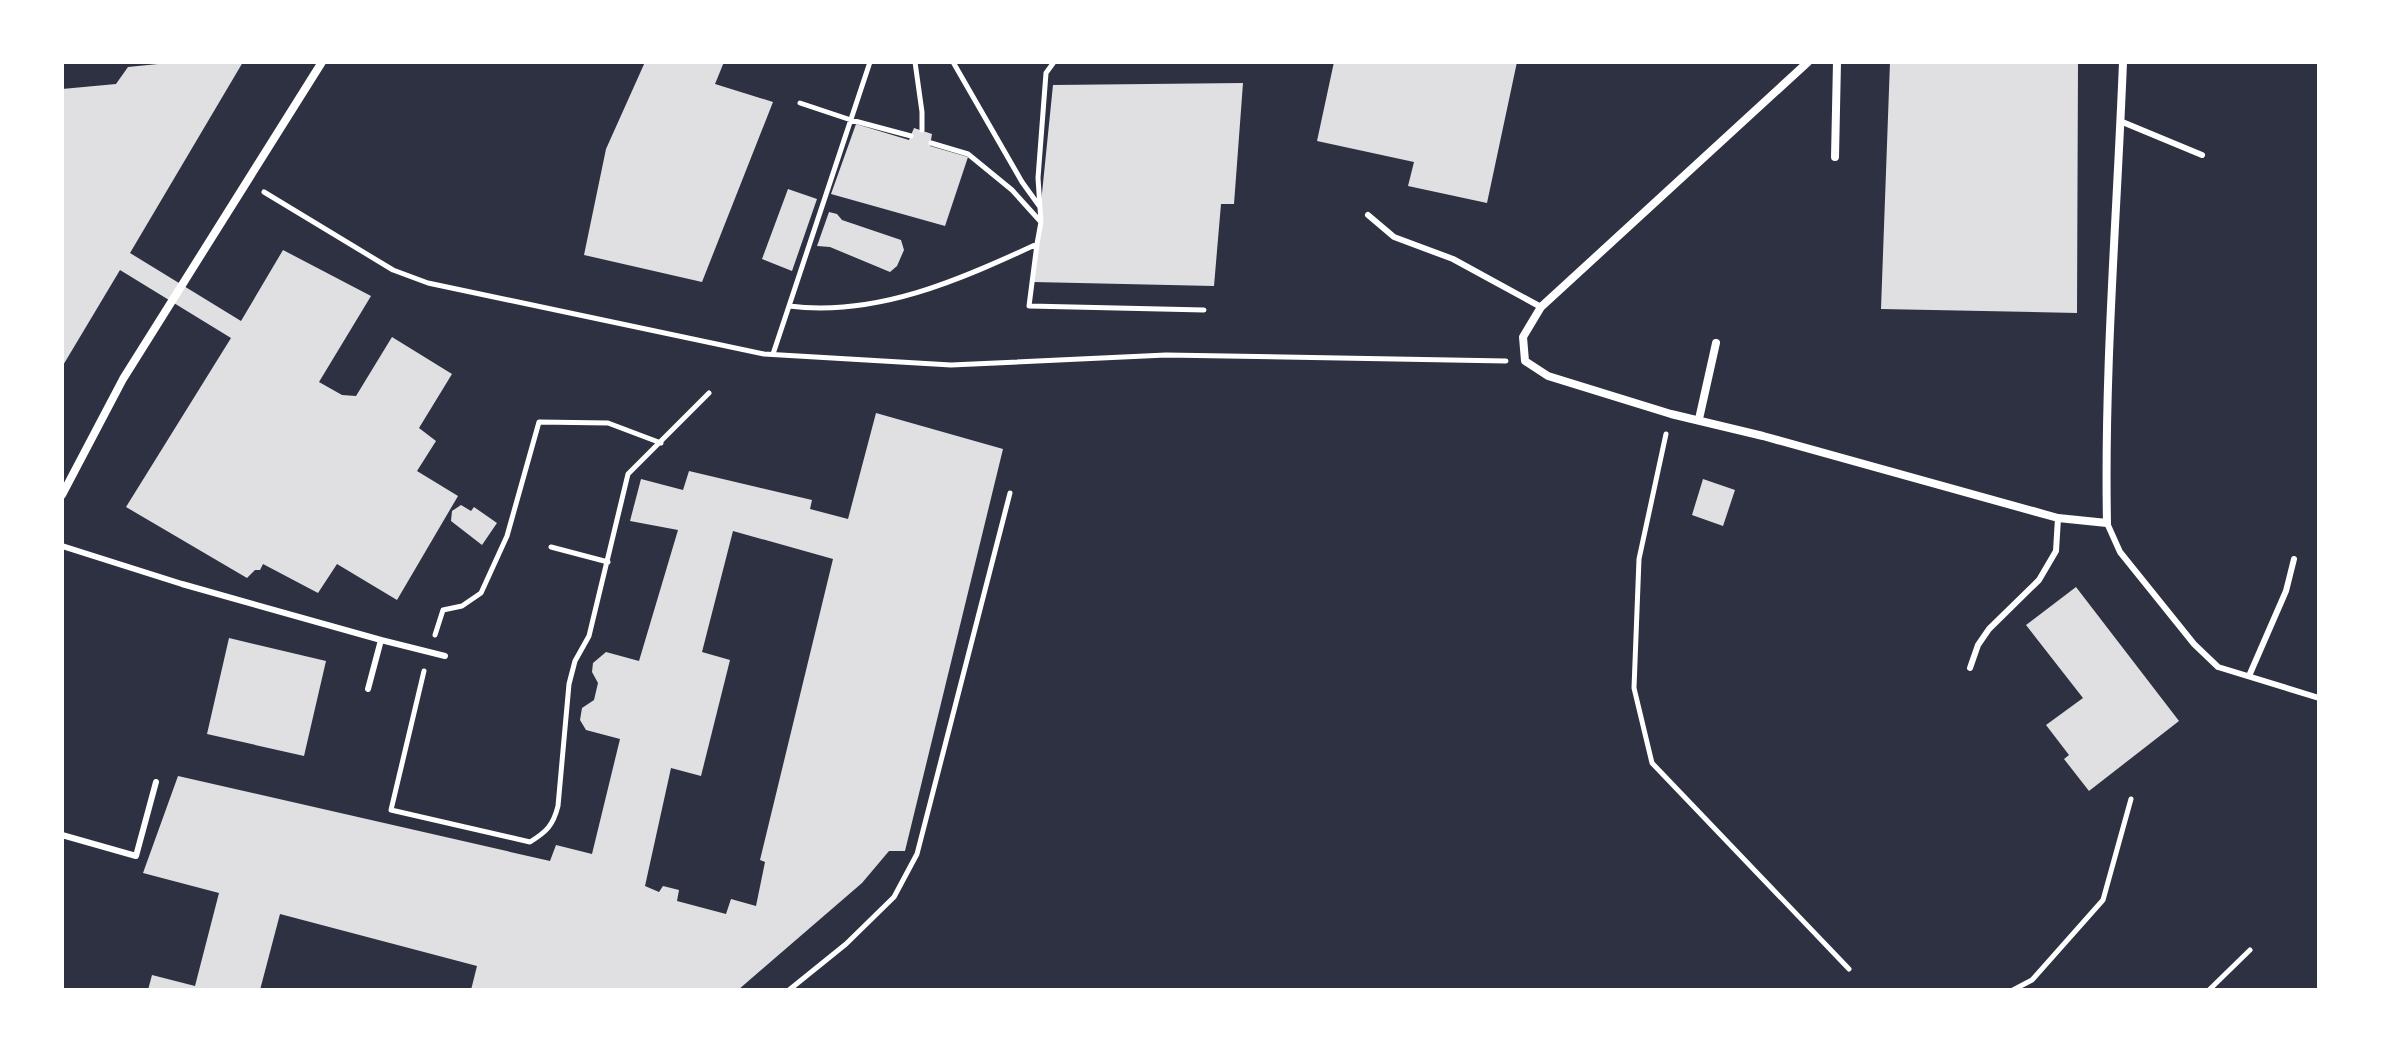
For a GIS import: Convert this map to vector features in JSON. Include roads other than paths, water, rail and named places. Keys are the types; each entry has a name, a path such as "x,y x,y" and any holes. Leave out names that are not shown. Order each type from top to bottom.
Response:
{"street":[{"path":"62,495 123,379 322,62"},
{"path":"1808,62 1541,307 1523,337 1525,361 1548,376 1671,414 1699,419 2058,518 2107,523 2105,440 2123,62"},
{"path":"1835,157 1837,62"},
{"path":"1699,419 1716,343"}],"lane":[{"path":"2120,121 2202,155"},
{"path":"1368,215 1394,237 1453,259 1541,307"},
{"path":"1970,668 1978,645 1989,629 2039,580 2056,551 2058,518"},
{"path":"2107,523 2120,552 2194,644 2218,667 2319,698"},
{"path":"62,546 182,584 445,656"},
{"path":"2249,676 2286,591 2294,559"},
{"path":"368,689 381,640"},
{"path":"62,835 136,856 156,782"}]}
